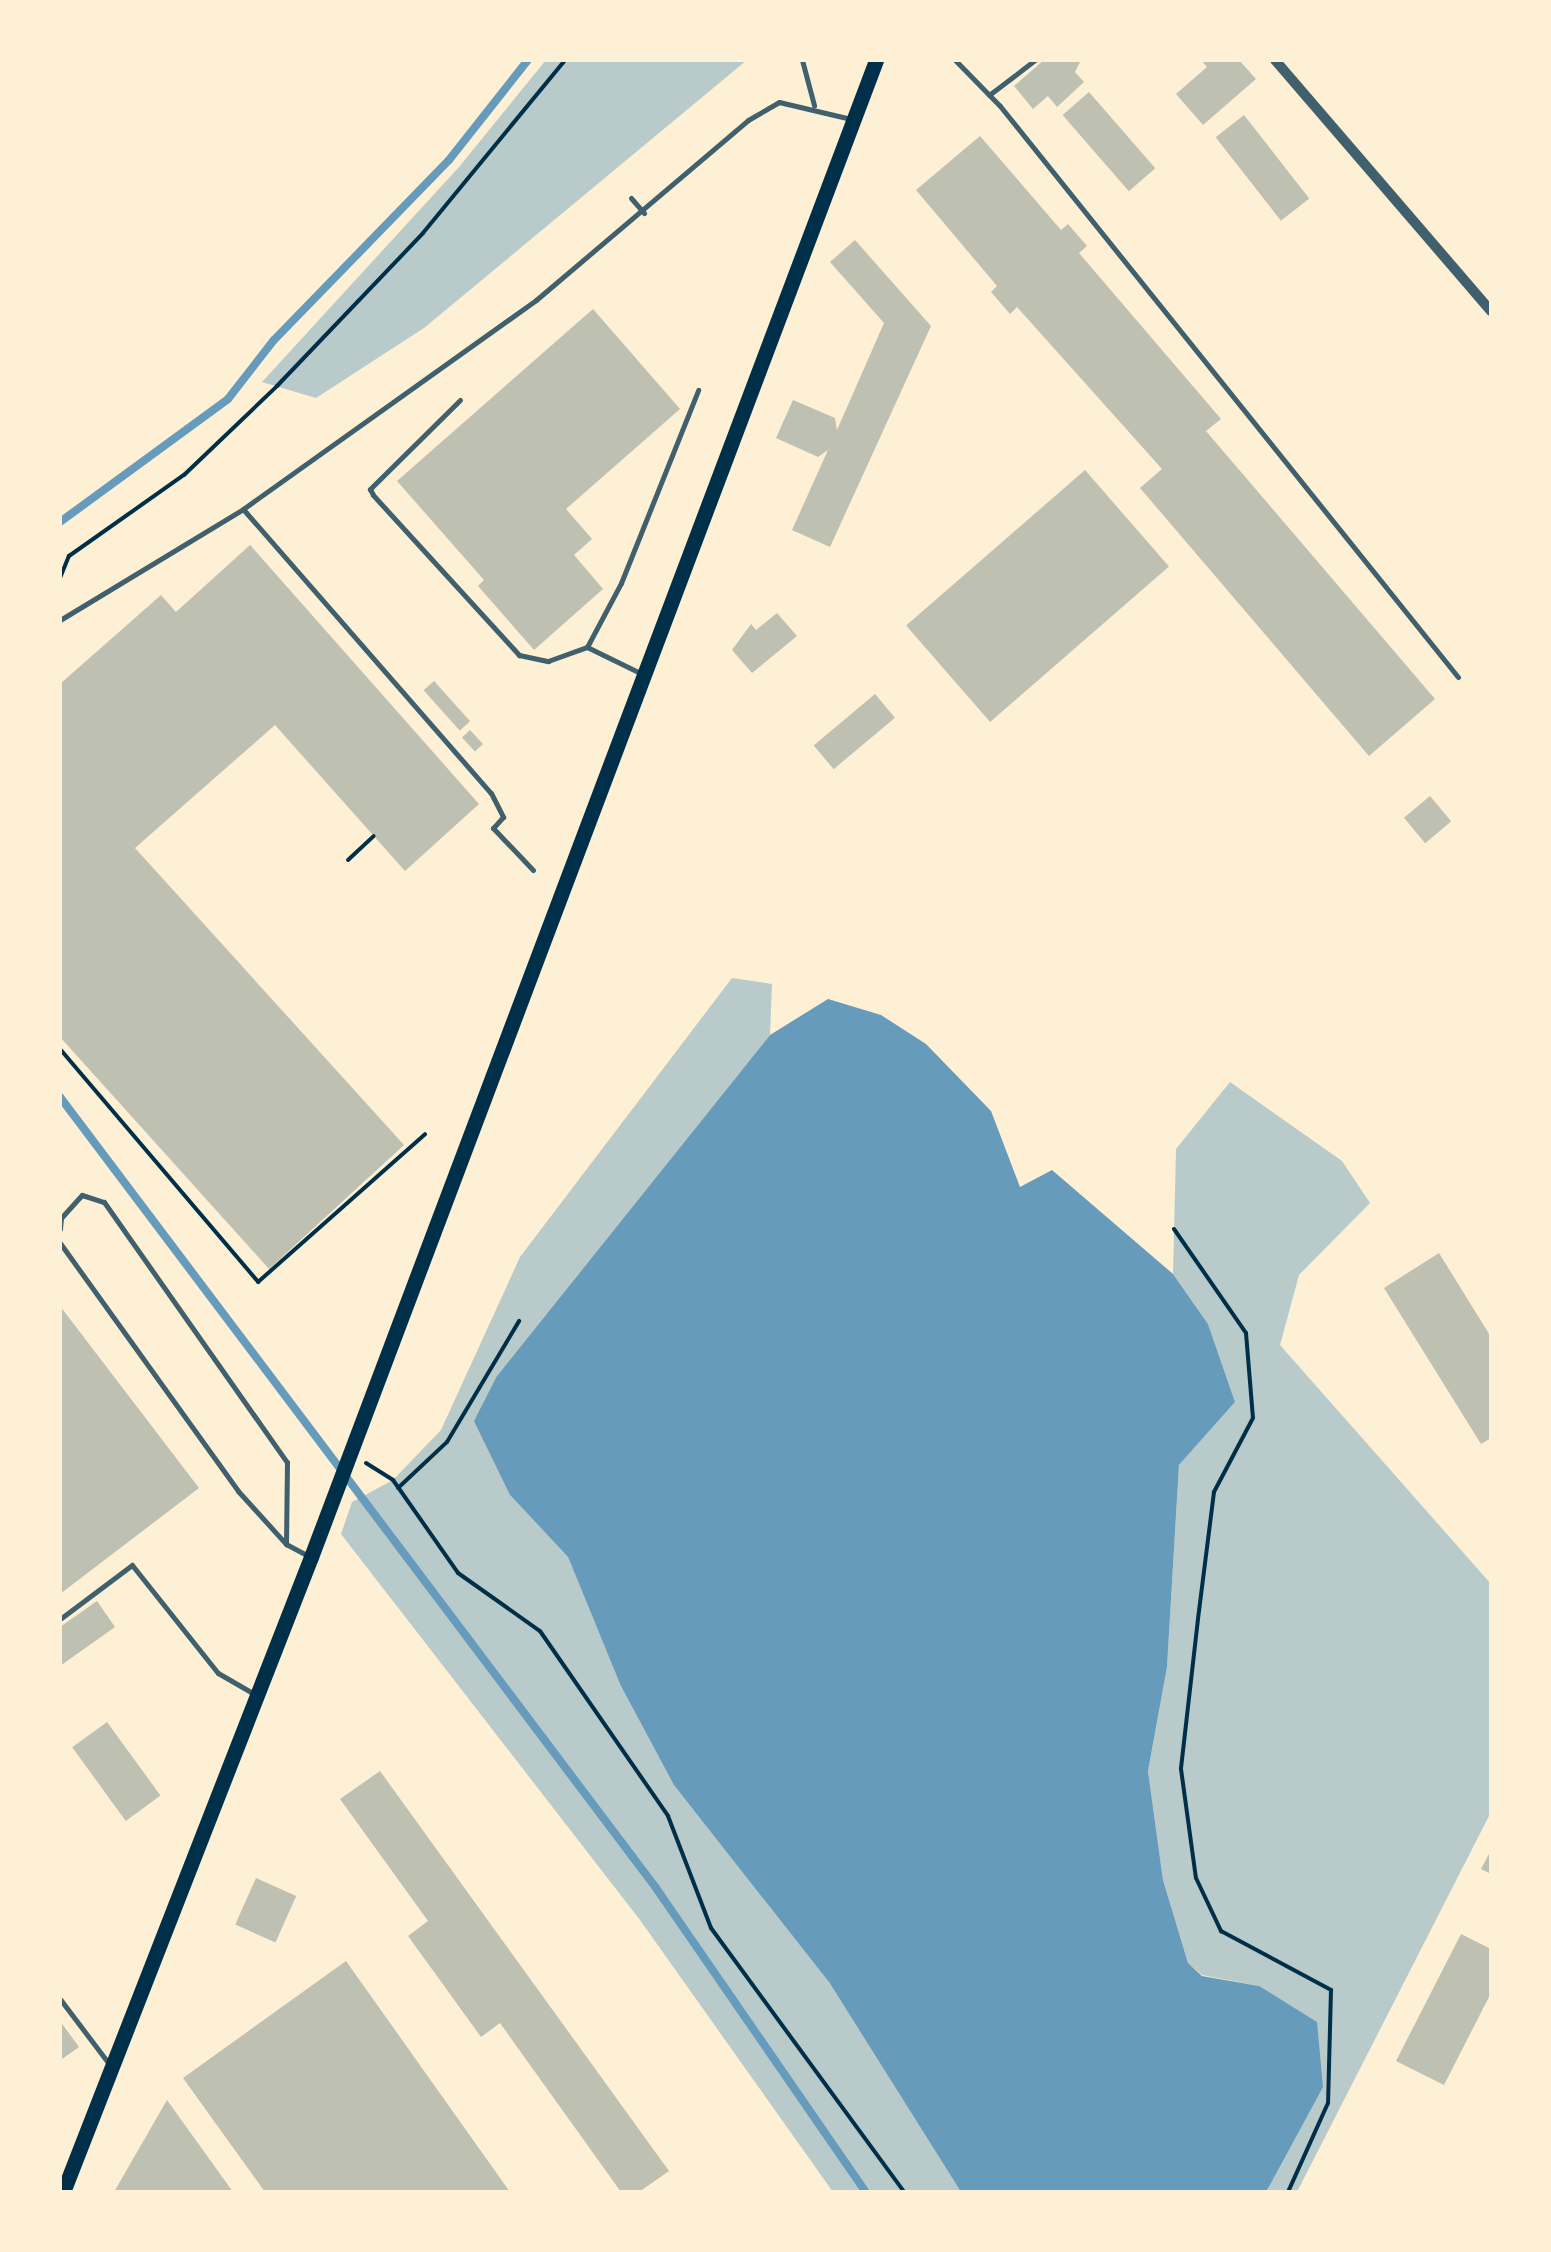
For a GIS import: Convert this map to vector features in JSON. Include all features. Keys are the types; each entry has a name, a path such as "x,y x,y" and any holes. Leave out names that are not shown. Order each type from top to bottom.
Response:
{"main road":[{"path":"63,2192 337,1490 876,60"}],"street":[{"path":"1275,60 1491,311"}],"lane":[{"path":"802,60 814,105"},
{"path":"955,60 989,95 1458,677"},
{"path":"989,95 1035,60"},
{"path":"60,620 242,508 536,300 644,213 748,120 779,102 814,105 854,120"},
{"path":"630,198 644,213"},
{"path":"460,400 370,489 519,655 548,661 587,646 622,583 698,390"},
{"path":"242,508 491,793 503,817 493,828 533,870"},
{"path":"587,646 644,675"},
{"path":"60,1229 61,1218 82,1196 104,1202 287,1462 286,1544"},
{"path":"60,1243 238,1491 286,1544 311,1557"},
{"path":"60,1619 132,1565 218,1673 257,1696"},
{"path":"60,1999 112,2068"}],"path":[{"path":"60,578 69,556 184,475 277,386 423,234 565,60"},
{"path":"348,860 374,836"},
{"path":"60,1050 258,1282 425,1134"},
{"path":"1174,1229 1246,1333 1254,1418 1214,1492 1200,1601 1181,1769 1196,1878 1221,1930 1331,1990 1328,2103 1288,2192"},
{"path":"398,1488 447,1442 519,1320"},
{"path":"354,1441 363,1461 398,1488 458,1573 540,1631 668,1816 711,1928 904,2192"}],"shaded area":[{"path":"546,60 747,60 424,328 316,398 262,382 459,167"},
{"path":"732,978 772,984 770,1035 497,1376 510,1495 568,1557 620,1684 829,1982 961,2192 833,2192 640,1920 341,1534 352,1502 393,1480 441,1430 520,1257"},
{"path":"1230,1082 1342,1161 1370,1203 1299,1275 1280,1345 1491,1584 1491,1812 1297,2192 1266,2192 1286,2153 1259,1986 1202,1975 1188,1963 1163,1880 1148,1771 1167,1667 1179,1465 1235,1402 1208,1324 1173,1274 1176,1149"}],"water":[{"path":"828,999 881,1015 926,1044 991,1111 1020,1187 1052,1170 1173,1274 1208,1324 1235,1402 1179,1465 1167,1667 1148,1771 1163,1880 1188,1963 1202,1976 1259,1986 1317,2022 1323,2087 1266,2192 961,2192 829,1982 674,1785 620,1684 568,1557 510,1495 474,1421 497,1376 770,1035"}],"building":[{"path":"1044,60 1081,60 1075,72 1084,82 1057,107 1048,96 1033,109 1014,86"},
{"path":"1201,60 1239,60 1256,79 1203,125 1176,94 1207,67"},
{"path":"1089,92 1155,168 1129,191 1063,115"},
{"path":"1244,115 1309,199 1281,221 1216,137"},
{"path":"980,136 1061,230 1068,224 1087,246 1079,253 1221,419 1206,431 1435,699 1369,756 1140,488 1162,469 1017,307 1010,314 991,292 997,286 916,190"},
{"path":"855,240 931,326 830,547 792,530 828,450 818,457 776,438 793,400 835,418 837,430 884,323 830,262"},
{"path":"593,309 680,409 566,509 592,539 574,555 603,589 534,650 478,586 484,580 397,481"},
{"path":"1085,470 1169,567 990,722 906,625"},
{"path":"250,545 479,804 405,871 275,725 135,848 404,1145 269,1269 60,1037 60,684 161,595 176,612"},
{"path":"777,613 797,636 752,673 732,650 751,624 756,630"},
{"path":"434,681 470,721 460,730 424,690"},
{"path":"875,694 895,718 834,769 814,745"},
{"path":"470,730 483,744 475,751 462,738"},
{"path":"1430,796 1451,821 1425,843 1404,818"},
{"path":"1439,1253 1491,1337 1491,1438 1481,1444 1384,1288"},
{"path":"60,1306 199,1488 60,1594"},
{"path":"97,1601 115,1627 60,1666 60,1627"},
{"path":"107,1722 160,1796 126,1821 72,1747"},
{"path":"380,1771 669,2171 639,2192 621,2192 500,2023 481,2037 408,1936 428,1921 340,1799"},
{"path":"1491,1850 1491,1874 1481,1869"},
{"path":"256,1878 296,1896 275,1942 235,1925"},
{"path":"1461,1934 1491,1949 1491,1993 1444,2085 1396,2061"},
{"path":"346,1961 510,2192 265,2192 183,2078"},
{"path":"60,2021 79,2047 62,2059 60,2056"},
{"path":"167,2100 233,2192 114,2192"}],"waterway":[{"path":"60,522 228,399 274,340 449,160 528,60"},
{"path":"60,1097 656,1888 866,2192"}]}
